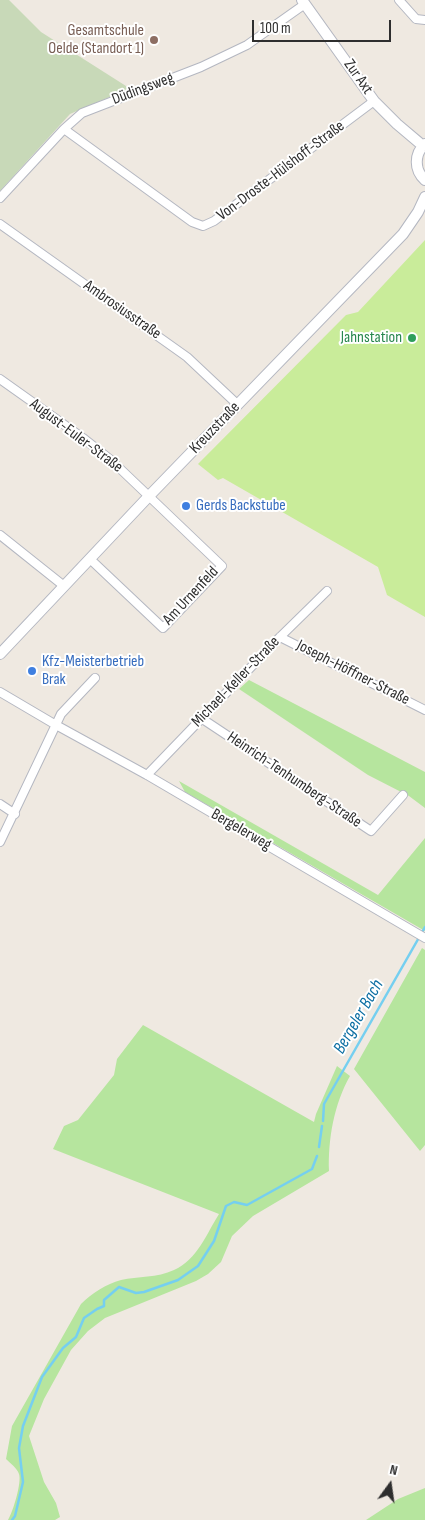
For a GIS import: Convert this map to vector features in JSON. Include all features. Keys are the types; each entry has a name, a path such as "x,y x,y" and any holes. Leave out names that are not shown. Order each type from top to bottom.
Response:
{"street":[{"path":"400,0 416,19 425,20"},
{"name":"Zur Axt","path":"304,2 374,101 397,124 424,145"},
{"name":"Düdingsweg","path":"0,198 64,129 82,113 201,66 247,45 304,2"},
{"name":"Von-Droste-Hülshoff-Straße","path":"64,129 192,222 203,226 214,221 374,101"},
{"path":"424,145 419,152 417,165 419,172 425,180"},
{"name":"Kreuzstraße","path":"0,654 237,404 403,234 418,212 425,197"},
{"name":"Ambrosiusstraße","path":"0,224 187,357 237,404"},
{"name":"August-Euler-Straße","path":"0,379 91,444 150,495"},
{"name":"Am Urnenfeld","path":"90,559 162,628 222,566 150,495"},
{"path":"0,535 64,586"},
{"name":"Michael-Keller-Straße","path":"147,775 327,591"},
{"name":"Joseph-Höffner-Straße","path":"280,637 425,710"},
{"path":"0,842 61,714 96,678"},
{"name":"Bergelerweg","path":"0,692 147,775 425,938"},
{"name":"Heinrich-Tenhumberg-Straße","path":"201,718 371,831 403,795"},
{"path":"0,804 14,814"}],"green space":[{"path":"0,0 9,0 41,32 128,89 70,114 0,191"},
{"path":"425,240 425,617 387,595 378,567 223,478 218,480 198,464 346,315 358,312"},
{"path":"249,680 425,772 425,808 409,796 368,775 239,689"},
{"path":"179,781 378,895 425,838 425,931 185,792"},
{"path":"422,948 425,950 425,1145 420,1151 354,1069"},
{"path":"143,1025 314,1122 337,1066 350,1076 344,1087 333,1122 329,1171 253,1216 232,1236 221,1262 208,1274 196,1281 105,1318 88,1331 71,1350 44,1399 29,1436 44,1482 56,1503 60,1517 55,1520 8,1520 20,1478 17,1470 6,1459 12,1426 81,1304 100,1289 115,1282 168,1273 182,1266 201,1245 219,1214 53,1149 64,1126 78,1120 114,1075 117,1059"},
{"path":"425,1488 425,1520 366,1520 398,1499"}],"waterway":[{"name":"Bergeler Bach","path":"323,1121 324,1104 425,927"},
{"name":"Bergeler Bach","path":"319,1147 322,1126"},
{"name":"Bergeler Bach","path":"12,1520 15,1516 23,1482 19,1448 23,1426 42,1377 63,1348 76,1337 84,1318 104,1306 104,1300 119,1287 136,1293 178,1280 198,1266 214,1241 226,1206 234,1202 247,1205 312,1169 317,1156"}],"place":[{"name":"Gesamtschule Oelde (Standort 1)","path":"154,40"},
{"name":"Jahnstation","path":"412,338"},
{"name":"Gerds Backstube","path":"186,506"},
{"name":"Kfz-Meisterbetrieb Brak","path":"32,671"}]}
